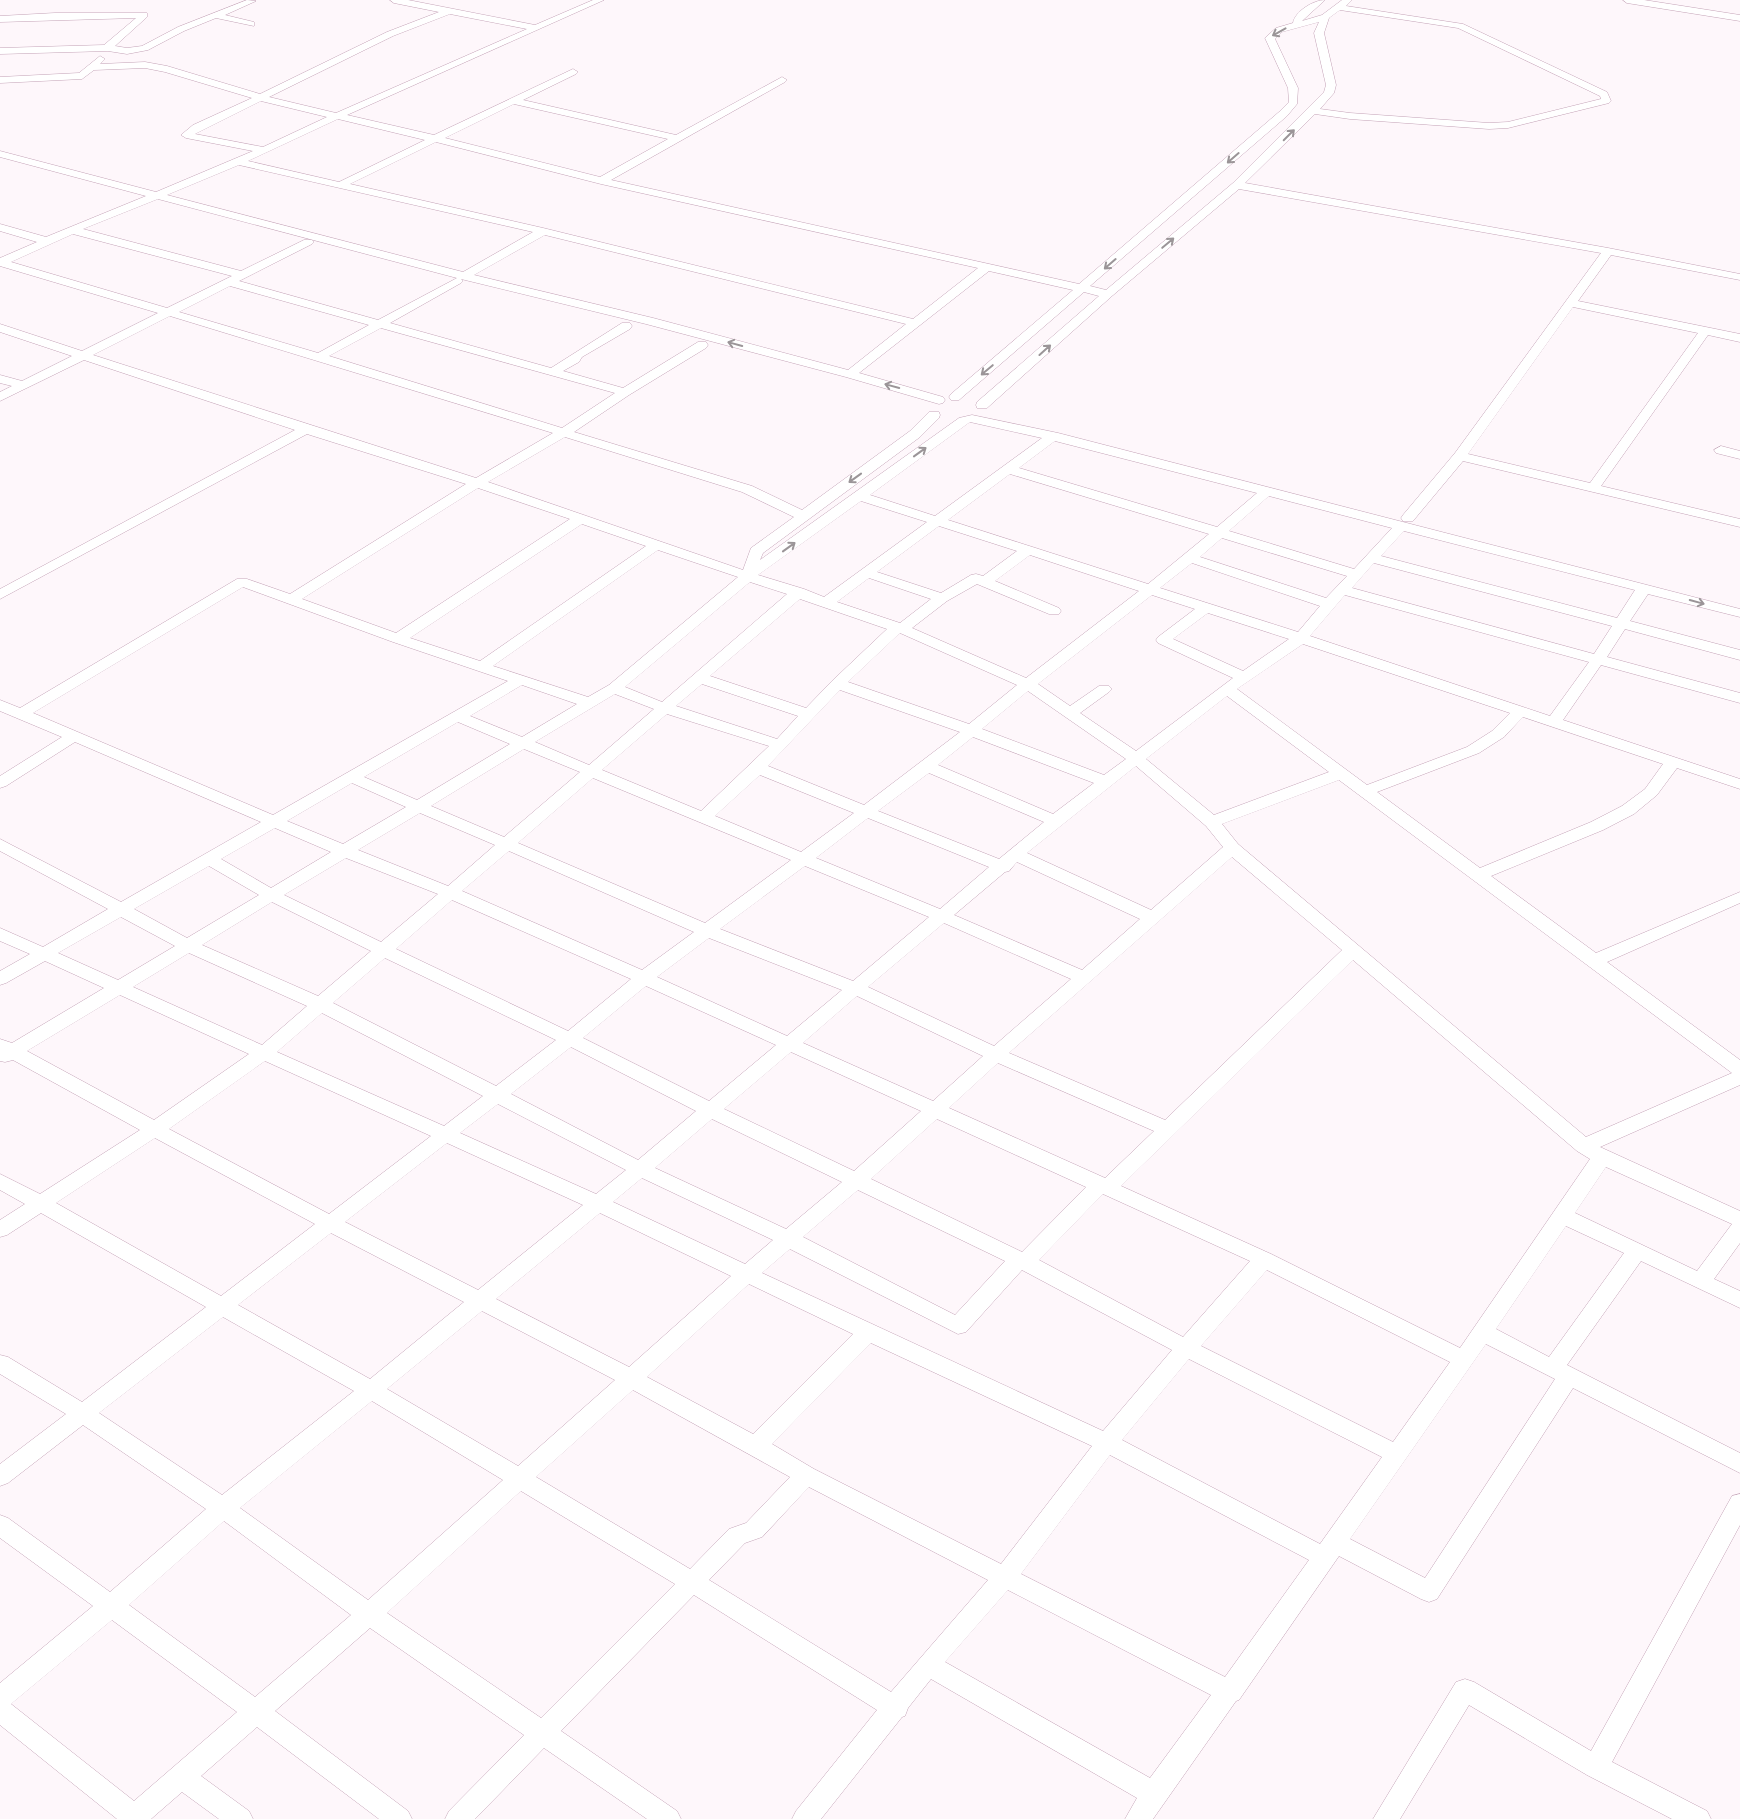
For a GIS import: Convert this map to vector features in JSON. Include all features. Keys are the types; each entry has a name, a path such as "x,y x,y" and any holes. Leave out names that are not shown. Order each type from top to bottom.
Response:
{"street":[{"path":"0,51 108,49 128,51 145,48 181,29 252,1 249,0"},
{"path":"399,0 536,28"},
{"path":"0,262 72,230 238,162 337,116 600,0"},
{"path":"1297,25 1298,18 1322,0"},
{"path":"749,575 756,551 915,434 935,408 955,397 1284,114 1294,102 1293,88 1270,38 1279,30 1325,17 1348,0"},
{"path":"1627,0 1740,18"},
{"path":"1692,11 1703,0"},
{"path":"1313,111 1350,116 1489,126 1508,124 1606,101 1604,94 1460,26 1337,7"},
{"path":"265,150 186,136 197,127 262,98 390,34 449,11"},
{"path":"0,19 144,15 82,76 0,80"},
{"path":"214,15 251,24"},
{"path":"4,1052 120,987 614,688 749,575 968,420 982,413 983,407 1108,294 1237,185 1329,93 1331,85 1319,33 1325,17"},
{"path":"91,67 146,65 167,69 262,98 436,139 601,181 1108,294"},
{"path":"340,185 573,72"},
{"path":"601,181 782,80"},
{"path":"513,101 677,138"},
{"path":"0,154 159,195 461,278 626,326 935,408"},
{"path":"0,162 308,242 648,321 850,374 935,408 947,420 968,420 1053,436 1268,491 1740,602"},
{"path":"238,162 542,231 916,323"},
{"path":"1237,185 1608,251 1740,278"},
{"path":"0,227 48,241"},
{"path":"72,230 243,275"},
{"path":"319,357 380,325 542,231"},
{"path":"0,397 308,242"},
{"path":"0,1698 111,1606 223,1508 371,1390 640,1169 857,989 1055,821 1227,689 1300,638 1405,522 1460,456 1608,251"},
{"path":"0,262 319,357 747,489 804,516"},
{"path":"850,374 987,266"},
{"path":"229,282 625,392"},
{"path":"1570,303 1740,338"},
{"path":"554,371 626,326"},
{"path":"0,328 477,483 799,592 900,628 1028,684 1136,758 1212,822 1232,848 1593,1151 1740,1218"},
{"path":"1593,488 1705,331"},
{"path":"290,600 477,483 565,432 625,392 702,345"},
{"path":"0,379 24,385"},
{"path":"955,397 972,399 983,407 1740,614"},
{"path":"0,595 306,429"},
{"path":"827,602 1053,436"},
{"path":"1721,450 1740,455"},
{"path":"1460,456 1740,523"},
{"path":"1009,469 1357,574"},
{"path":"0,1477 570,1039 644,978 927,766 1028,684 1190,558 1268,491"},
{"path":"859,496 1206,607 1740,784"},
{"path":"398,638 581,518"},
{"path":"482,667 657,544"},
{"path":"985,581 1028,550"},
{"path":"1190,558 1329,604"},
{"path":"1371,558 1740,655"},
{"path":"867,573 942,598"},
{"path":"704,817 758,768 837,684 900,628 942,598 976,578 1054,611"},
{"path":"20,714 242,582 398,638 589,703"},
{"path":"1553,722 1598,659 1620,622 1644,588"},
{"path":"1342,590 1740,698"},
{"path":"0,1230 155,1129 265,1052 451,894 506,844 799,592"},
{"path":"1206,607 1163,640 1244,677"},
{"path":"700,678 808,714"},
{"path":"0,979 520,680"},
{"path":"837,684 970,730 1107,782"},
{"path":"614,688 665,708 781,744"},
{"path":"1070,713 1104,689"},
{"path":"1227,689 1740,1069"},
{"path":"0,705 344,852 451,894 644,978 1264,1259 1463,1359"},
{"path":"1366,791 1473,750 1498,734 1520,711"},
{"path":"457,716 942,916 1084,978"},
{"path":"0,783 74,736"},
{"path":"1478,875 1597,826 1628,810 1651,792 1673,762"},
{"path":"927,766 1055,821"},
{"path":"758,768 867,812 1009,861 1153,918"},
{"path":"1212,822 1341,773"},
{"path":"351,777 708,931 857,989 996,1055 1168,1129"},
{"path":"0,844 188,946 320,1004 640,1169 790,1239 958,1326 1022,1261 1168,1129 1352,950"},
{"path":"0,1710 133,1818 369,1614 746,1275 790,1239 1232,848"},
{"path":"209,859 271,895 570,1039 710,1110 1022,1261 1186,1348 1397,1454"},
{"path":"1594,961 1740,897"},
{"path":"0,934 597,1203 746,1275 1107,1443 1329,1550 1429,1592 1561,1372 1637,1251"},
{"path":"4,1052 155,1129 329,1223 481,1300 806,1474 1230,1692"},
{"path":"1138,1819 1154,1794 1230,1692 1562,1215 1593,1151 1740,1076"},
{"path":"0,1181 371,1390 692,1582 896,1708"},
{"path":"1562,1215 1740,1300"},
{"path":"1701,1281 1740,1228"},
{"path":"805,1819 896,1708 928,1665 1005,1577 1107,1443 1186,1348 1264,1259"},
{"path":"756,1446 868,1332"},
{"path":"1482,1332 1740,1464"},
{"path":"0,1363 83,1414 223,1508 369,1614 668,1819"},
{"path":"458,1819 543,1735 737,1536 754,1530 806,1474"},
{"path":"1596,1768 1740,1503"},
{"path":"0,1525 255,1711 399,1819"},
{"path":"928,1665 1154,1794"},
{"path":"1386,1819 1465,1690 1596,1768 1698,1819"},
{"path":"181,1776 240,1819"}]}
